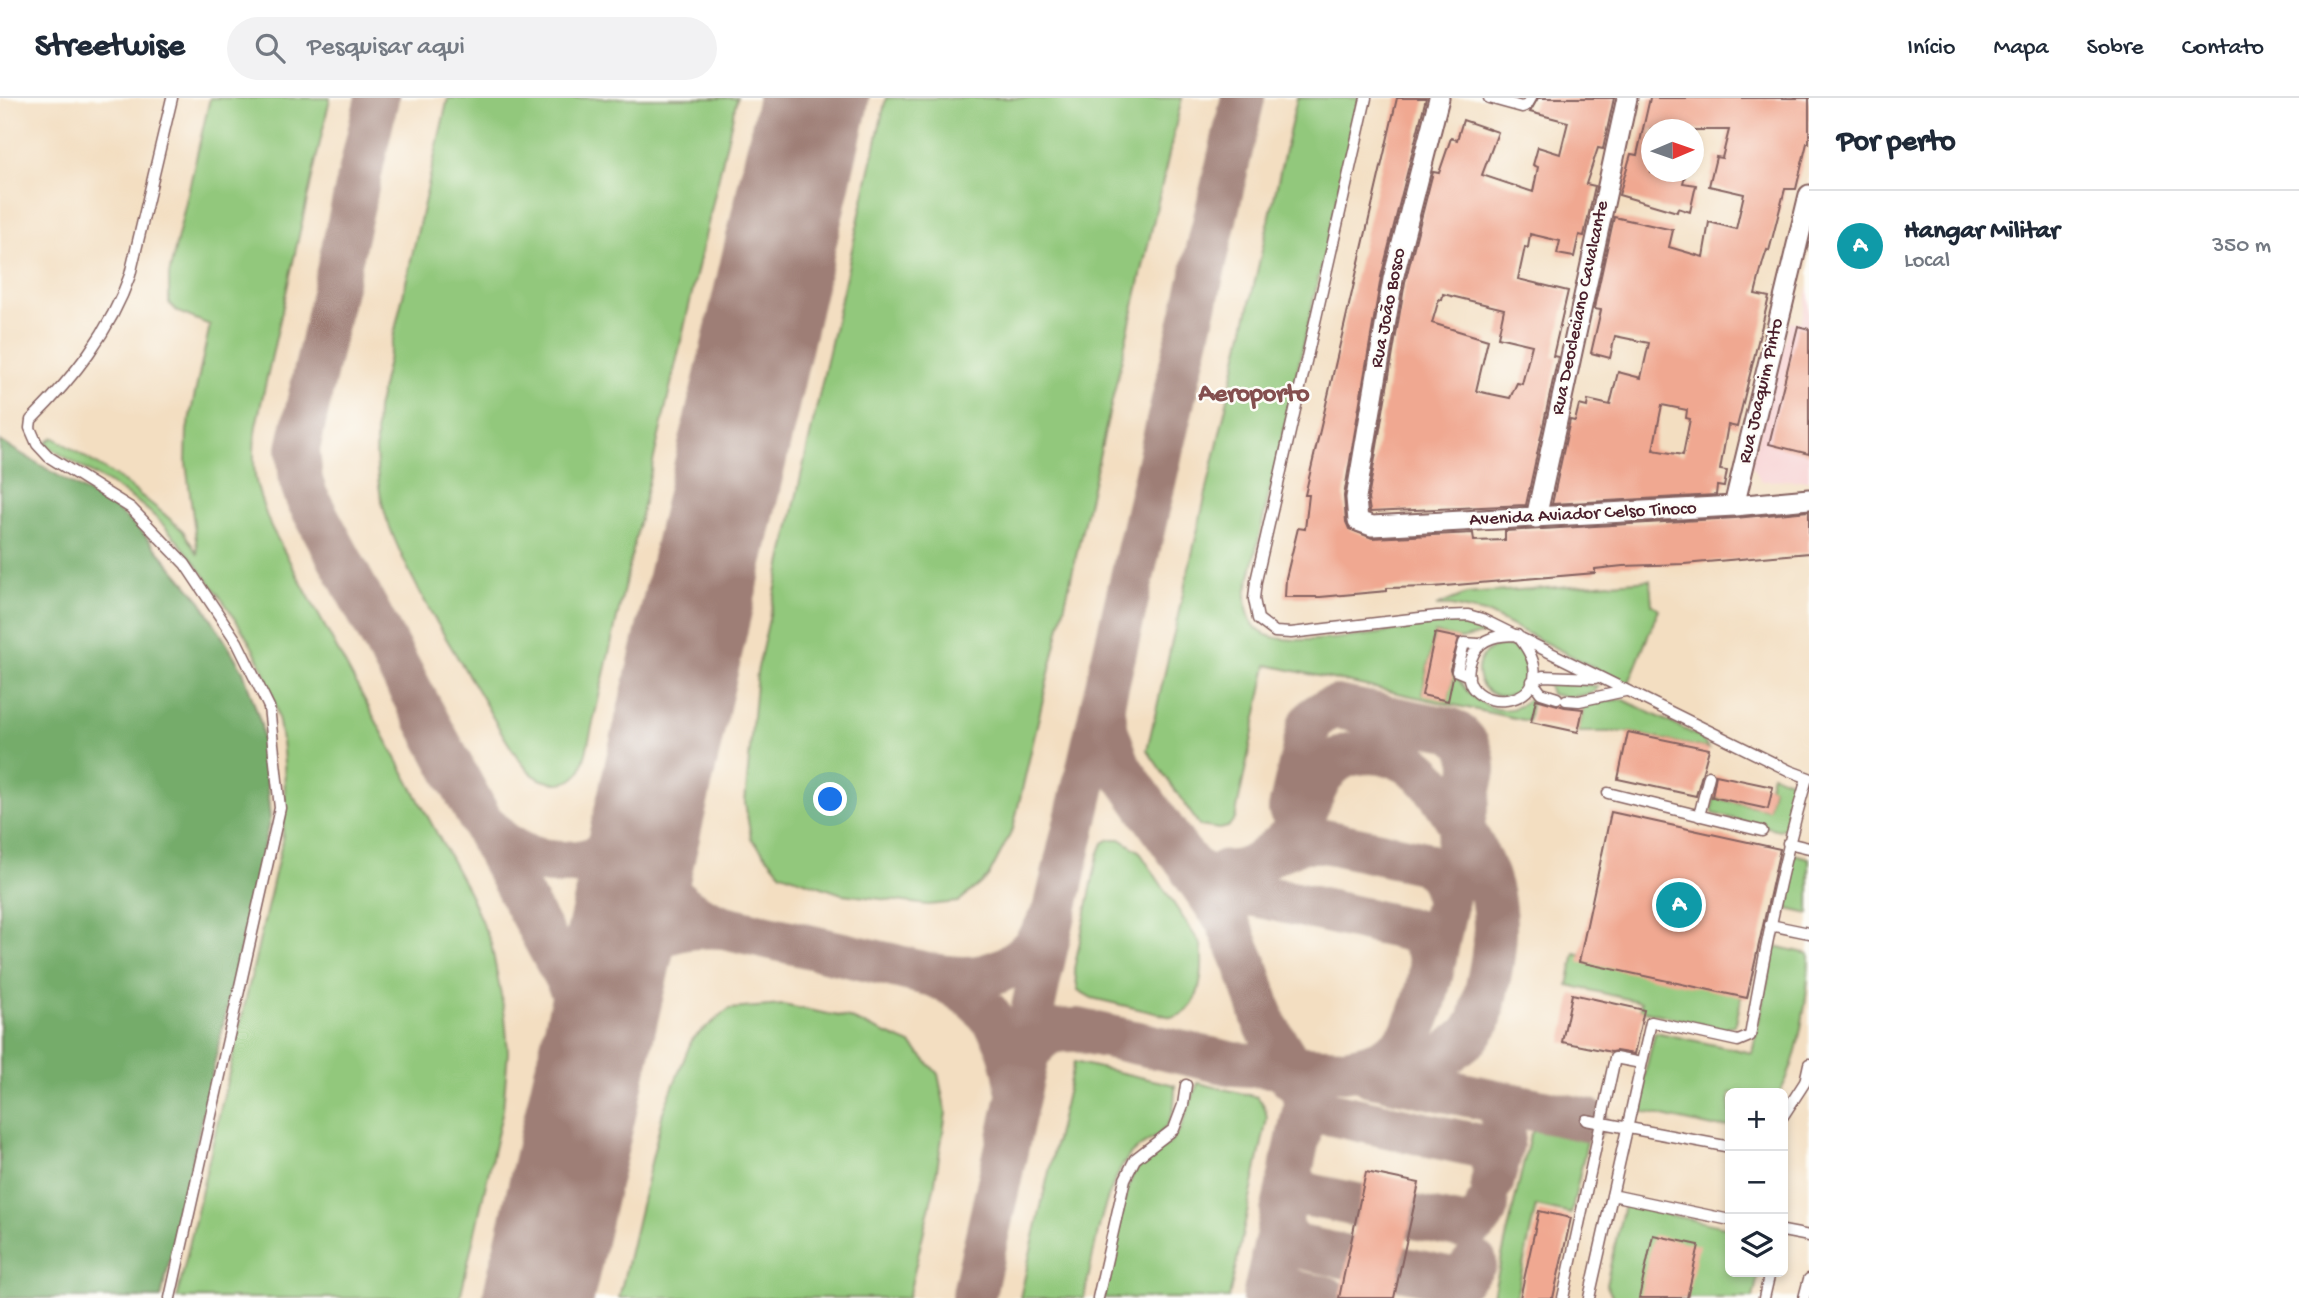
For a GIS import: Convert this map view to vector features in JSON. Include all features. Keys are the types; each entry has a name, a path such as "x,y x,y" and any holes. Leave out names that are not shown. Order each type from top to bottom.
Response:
{"street":[{"name":"Rua João Bosco","path":"1358,521 1356,498 1386,317 1407,219 1439,98"},
{"name":"Rua Deocleciano Cavalcante","path":"1536,517 1627,98"},
{"name":"Rua Joaquim Pinto","path":"1734,506 1809,195"},
{"name":"Avenida Aviador Celso Tinoco","path":"1358,521 1371,526 1734,506 1809,499"}],"lane":[{"path":"170,1298 280,808 269,707 237,642 185,565 131,508 50,457 37,444 30,428 31,420 87,357 110,322 121,299 130,275 172,98"},
{"path":"1366,98 1256,581 1254,599 1258,619 1275,632 1291,633 1437,616 1468,615 1517,635 1625,691 1808,778 1788,843 1750,1036 1738,1041 1651,1022 1589,1298"},
{"path":"1489,98 1522,107 1527,105 1531,98"},
{"path":"1517,635 1498,636 1478,645 1472,657 1469,676 1476,690 1492,701 1507,702 1519,696 1532,681 1543,676 1599,678"},
{"path":"1517,635 1532,658 1535,670 1532,681 1541,694 1579,701 1625,691"},
{"path":"1699,816 1709,776"},
{"path":"1608,793 1762,831"},
{"path":"1788,843 1809,848"},
{"path":"1770,925 1809,933"},
{"path":"1563,1298 1615,1058 1641,1063"},
{"path":"1788,1108 1805,1082 1809,1064"},
{"path":"1098,1298 1125,1179 1135,1159 1174,1129 1183,1105 1186,1085"},
{"path":"1586,1120 1725,1146"},
{"path":"1612,1195 1725,1219"},
{"path":"1788,1232 1809,1236"},
{"path":"1764,1298 1769,1277"},
{"path":"1804,1298 1809,1279"}],"shaded area":[{"path":"1809,285 1809,480 1761,481 1751,464 1790,322 1801,322"}],"green space":[{"path":"210,98 330,98 256,426 255,476 270,525 468,891 491,943 505,1016 508,1052 503,1109 460,1298 177,1298 282,843 285,797 280,726 268,681 259,660 226,605 182,546 140,504 45,444 53,437 120,479 183,531 198,555 186,463 187,430 210,325 178,312 169,303 169,275"},
{"path":"448,98 737,98 586,753 579,773 568,782 554,783 533,775 504,736 418,589 396,543 380,493 376,451 377,409"},
{"path":"886,98 1182,98 1013,829 988,877 958,902 928,905 842,894 781,873 751,838 745,803 757,672"},
{"path":"1297,98 1360,98 1246,594 1251,620 1261,632 1292,640 1362,636 1447,620 1465,623 1486,633 1461,639 1435,633 1422,694 1448,700 1454,671 1468,692 1489,706 1511,709 1533,695 1528,721 1267,665 1235,819 1228,827 1219,829 1200,826 1147,750"},
{"path":"0,441 118,511 142,532 201,601 243,671 261,724 270,818 161,1298 0,1298"},
{"path":"1650,580 1652,604 1659,609 1628,685 1489,614 1451,606 1436,606 1466,594"},
{"path":"1493,647 1513,647 1527,661 1527,681 1513,695 1493,695 1479,681 1479,661"},
{"path":"1547,681 1598,686 1596,690 1585,695 1563,696 1551,694"},
{"path":"1622,699 1700,737 1709,749 1628,732 1578,732 1583,710 1574,707"},
{"path":"1772,774 1793,782 1796,786 1786,828 1779,830 1714,814 1714,798 1768,809 1773,788 1769,786"},
{"path":"1110,839 1120,839 1139,851 1201,945 1199,988 1190,1008 1182,1014 1172,1017 1092,998 1078,990 1074,969 1098,855 1103,843"},
{"path":"1794,854 1809,858 1809,914 1783,908"},
{"path":"1775,946 1809,954 1805,1006 1797,1046 1782,1088 1725,1088 1725,1126 1713,1127 1636,1110 1655,1032 1752,1053"},
{"path":"1575,953 1743,991 1736,1022 1724,1029 1640,1010 1641,1002 1568,985"},
{"path":"783,1005 849,1018 911,1044 938,1074 946,1113 934,1188 908,1298 619,1298 663,1112 692,1039 729,1009"},
{"path":"1074,1062 1175,1085 1173,1112 1164,1129 1129,1156 1111,1188 1100,1224 1084,1298 1020,1298"},
{"path":"1198,1083 1257,1097 1267,1115 1229,1298 1103,1298 1123,1205 1133,1174 1151,1154 1169,1144 1180,1129"},
{"path":"1536,1128 1588,1137 1571,1214 1536,1206 1516,1298 1493,1295 1530,1135"},
{"path":"1624,1205 1725,1227 1725,1277 1758,1277 1753,1298 1613,1298 1606,1284"}],"building":[{"path":"1397,98 1426,98 1381,277 1344,496 1349,529 1372,538 1473,533 1474,541 1505,540 1505,531 1735,518 1809,511 1809,553 1684,564 1623,566 1595,569 1595,573 1433,587 1387,588 1387,591 1320,597 1285,597 1286,578 1298,528 1305,529 1309,495 1305,495"},
{"path":"1538,98 1614,98 1603,149 1598,148 1586,184 1595,186 1584,236 1579,235 1574,257 1557,254 1560,241 1530,234 1518,279 1568,291 1553,356 1558,357 1526,505 1370,512 1368,499 1405,282 1433,172 1439,173 1451,138 1457,140 1463,120 1498,132 1482,175 1533,192 1538,167 1533,165 1538,147 1560,154 1568,122 1530,112","holes":["1443,294 1504,309 1498,337 1532,345 1522,384 1517,383 1510,398 1476,391 1488,340 1432,323"]},
{"path":"1650,98 1809,98 1809,143 1796,189 1785,189 1755,294 1769,297 1737,427 1728,425 1720,470 1727,471 1724,487 1717,486 1716,495 1552,504 1570,420 1575,421 1579,405 1587,407 1588,400 1610,405 1618,372 1641,378 1649,343 1615,336 1610,358 1591,353 1601,310 1594,309 1595,303 1614,217 1673,230 1669,247 1703,257 1709,222 1736,229 1744,194 1709,186 1716,157 1722,158 1729,130 1704,130 1704,119 1645,119","holes":["1662,405 1687,410 1686,418 1690,419 1683,455 1653,450"]},
{"path":"1641,137 1641,182 1683,182 1696,185 1690,212 1678,208 1677,212 1619,195 1631,154 1637,155"},
{"path":"1798,326 1809,329 1809,454 1769,444"},
{"path":"1435,633 1459,638 1450,669 1453,677 1448,701 1422,695"},
{"path":"1536,699 1583,709 1578,732 1531,722"},
{"path":"1628,732 1709,749 1696,796 1618,779"},
{"path":"1716,775 1773,787 1768,809 1712,797"},
{"path":"1611,812 1780,849 1747,998 1579,962"},
{"path":"1572,994 1644,1010 1634,1054 1562,1042"},
{"path":"1366,1172 1419,1183 1394,1298 1339,1298"},
{"path":"1539,1211 1571,1218 1553,1298 1520,1298"},
{"path":"1653,1235 1699,1245 1687,1298 1639,1298"}],"taxiway":[{"path":"377,98 298,449 301,481 307,498 582,1008 591,1042 592,1065"},
{"path":"973,1298 1027,1057 1040,975 1243,98"},
{"path":"1290,809 1309,726 1317,716 1327,710 1337,707 1449,729 1464,740 1471,751 1474,770 1431,976"},
{"path":"1027,1057 1047,1034 1060,1030 1078,1030 1234,1064 1344,1070 1362,1067 1378,1062 1401,1047 1416,1023 1429,982 1430,959 1425,945 1415,931 1229,889 1191,866 1120,768 1106,729 1104,711"},
{"path":"1224,872 1238,872 1250,868 1283,843 1300,822 1325,772 1342,758 1372,752 1389,754 1417,769 1440,793 1477,854 1492,898 1494,948 1482,1010 1479,1022 1469,1036 1445,1055 1389,1078 1371,1075"},
{"path":"655,787 649,836 654,869 670,895 682,905 694,914 724,927 932,975 970,978 994,973 1015,963 1038,940 1049,920"},
{"path":"487,827 499,840 530,857 547,862 582,861 599,856 621,843 637,825 652,796"},
{"path":"1271,854 1301,841 1324,841 1421,862 1433,869 1440,878 1445,890 1446,904"},
{"path":"1192,871 1226,919 1247,968 1265,1024 1316,1107 1323,1112 1479,1146 1490,1154 1495,1171"},
{"path":"595,1054 616,976 624,962 635,951 647,942 676,930 723,927"},
{"path":"936,976 969,995 993,1020 1009,1050 1017,1088"},
{"path":"1264,1298 1305,1106 1303,1087 1292,1078"},
{"path":"1386,1078 1586,1120"},
{"path":"1491,1100 1498,1108 1503,1128 1501,1151 1492,1183"},
{"path":"1292,1163 1292,1175 1296,1184 1303,1192 1314,1196 1462,1227 1478,1221 1487,1206"},
{"path":"1282,1212 1286,1238 1300,1247 1452,1279 1463,1276 1475,1262"},
{"path":"1272,1259 1272,1270 1281,1285 1297,1292 1326,1298"}],"runway":[{"path":"538,1298 814,98"}],"place":[{"name":"Hangar Militar","path":"1679,905"}],"district":[{"name":"Aeroporto","path":"1254,395"}]}
